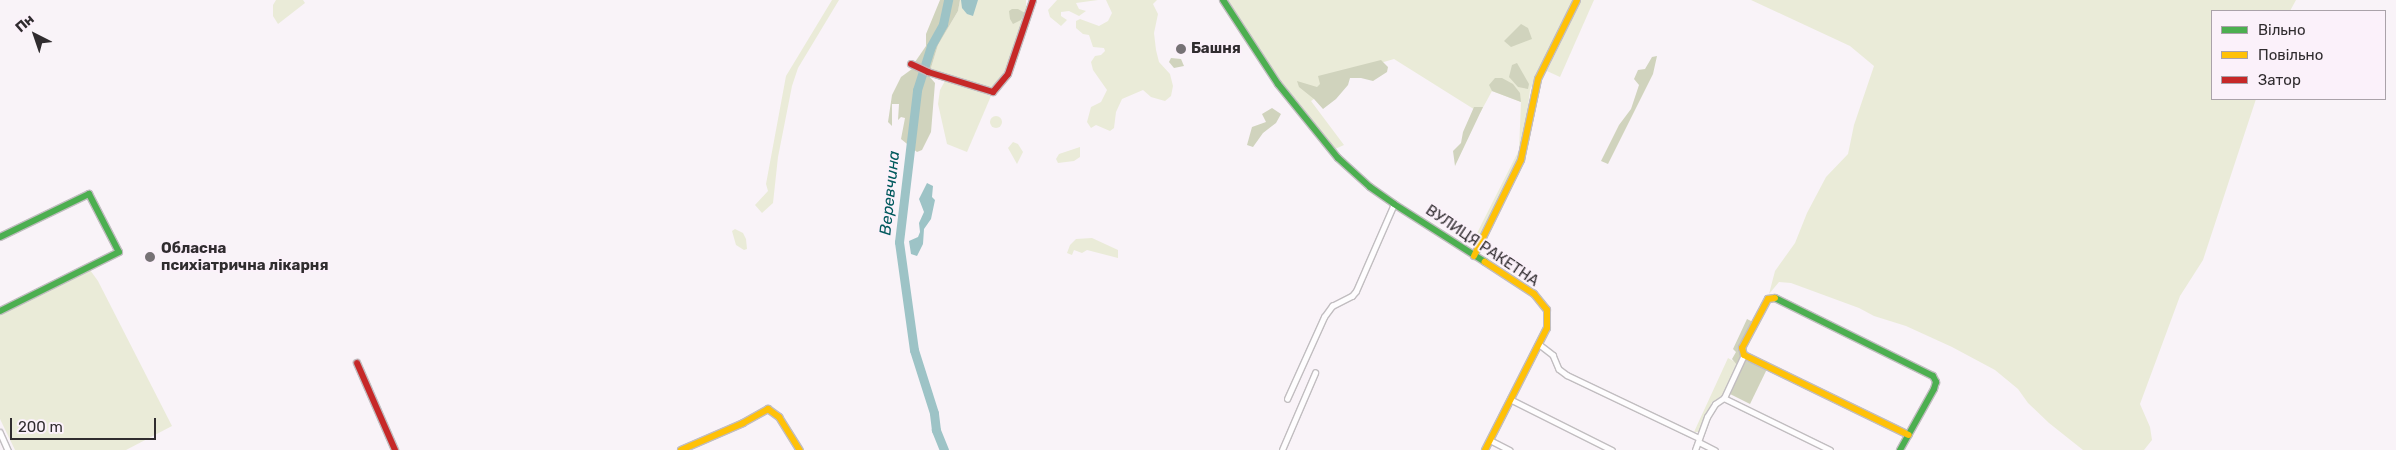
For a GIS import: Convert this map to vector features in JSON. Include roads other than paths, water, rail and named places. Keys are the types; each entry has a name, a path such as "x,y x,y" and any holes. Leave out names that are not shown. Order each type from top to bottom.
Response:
{"street":[{"path":"911,64 928,72 992,92 1008,74 1034,0"},
{"name":"ВУЛИЦЯ РАКЕТНА","path":"1222,0 1278,84 1321,140 1354,173 1394,204 1534,294 1545,305 1549,320 1539,344 1485,450"},
{"path":"1474,256 1521,160 1538,80 1577,0"},
{"path":"0,237 88,194 119,252 0,311"},
{"path":"1287,399 1324,317 1332,306 1356,291 1394,204"},
{"path":"1695,450 1711,409 1724,398 1743,354 1742,348 1770,298 1780,300 1933,376 1936,382 1934,389 1900,450"},
{"path":"1539,344 1553,355 1559,369 1567,375 1699,440 1715,450"},
{"path":"1743,354 1909,435"},
{"path":"357,363 395,450"},
{"path":"1282,450 1315,373"},
{"path":"1724,398 1830,450"},
{"path":"1510,399 1612,450"},
{"path":"681,450 743,423 768,409 779,417 800,450"},
{"path":"0,432 8,450"},
{"path":"1490,440 1510,450"}],"water":[{"path":"961,0 978,0 973,16 967,14 962,8"},
{"path":"927,183 933,186 932,197 935,200 931,219 924,229 923,244 917,256 911,254 909,241 918,237 920,232 919,223 924,212 919,199"}],"waterway":[{"name":"Веревчина","path":"944,450 936,430 934,413 914,350 899,242 917,90 931,46 943,24 948,0"}],"place":[{"name":"Башня","path":"1181,49"},
{"name":"Обласна психіатрична лікарня","path":"150,257"}]}
